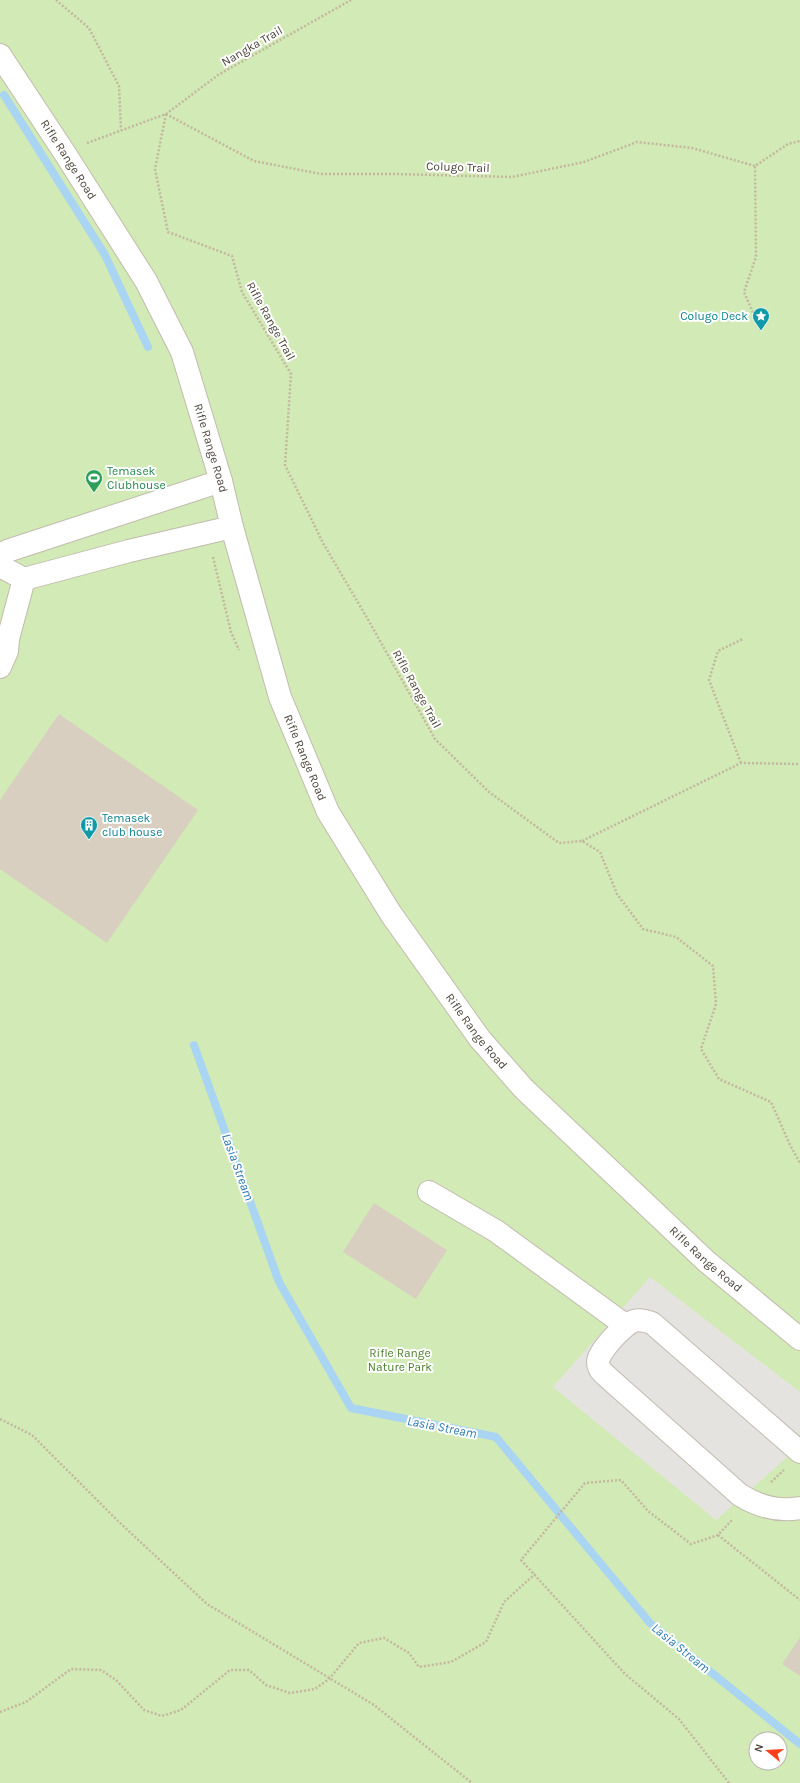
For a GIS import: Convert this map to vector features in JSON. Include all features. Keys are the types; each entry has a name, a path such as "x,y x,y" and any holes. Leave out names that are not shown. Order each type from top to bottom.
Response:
{"street":[{"name":"Rifle Range Road","path":"0,55 146,281 182,352 221,481 232,528 280,697 328,812 395,920 480,1039 524,1089 706,1261 800,1339"},
{"path":"0,556 7,551 221,481"},
{"path":"0,566 24,579 129,551 232,528"},
{"path":"0,667 8,651 8,639 24,579"},
{"path":"429,1192 496,1231 625,1325"},
{"path":"800,1452 652,1323 643,1320 634,1321 625,1325 600,1356 598,1362 599,1368 603,1373 740,1495 751,1501 775,1509 784,1510 800,1508"}],"path":[{"path":"56,0 89,28 119,86 121,130"},
{"name":"Nangka Trail","path":"64,152 166,114 218,75 351,0"},
{"name":"Colugo Trail","path":"166,114 254,161 321,174 395,174 512,178 584,162 637,142 692,148 755,166"},
{"name":"Rifle Range Trail","path":"166,114 155,169 168,232 232,256 242,292 291,374 284,465 323,543 435,739 489,792 560,843 582,841"},
{"path":"761,331 744,292 756,257 755,166 788,144 800,141"},
{"path":"741,763 709,680 718,651 743,639"},
{"path":"582,841 741,763 800,764"},
{"path":"582,841 600,852 617,894 643,929 676,937 713,966 716,1004 701,1049 719,1079 771,1102 790,1145 800,1163"},
{"path":"0,1419 32,1435 119,1522 207,1604 374,1705 472,1783"},
{"path":"728,1783 679,1719 625,1674 521,1560 585,1483 621,1480 648,1511 691,1544 718,1535 734,1518"},
{"path":"718,1535 800,1600"},
{"path":"0,1712 26,1702 71,1669 101,1670 116,1680 144,1710 162,1716 181,1710 230,1670 249,1670 266,1685 290,1693 315,1689 329,1679 359,1643 384,1638 409,1653 419,1666 450,1662 486,1642 504,1602 535,1574"}],"green space":[{"name":"Rifle Range Nature Park","path":"0,0 800,0 800,1783 0,1783"}],"shaded area":[{"path":"650,1277 800,1392 800,1446 716,1520 553,1387"}],"building":[{"name":"Temasek club house","path":"59,714 198,810 107,943 0,869 0,800"},
{"path":"374,1203 447,1250 416,1299 343,1252"},
{"path":"800,1637 800,1676 782,1664"}],"waterway":[{"path":"4,95 105,255 148,347"},
{"name":"Lasia Stream","path":"194,1045 279,1282 351,1408 496,1437 650,1623 800,1744"}],"place":[{"name":"Colugo Deck","path":"761,331"},
{"name":"Temasek Clubhouse","path":"94,493"},
{"name":"Temasek club house","path":"89,840"}]}
